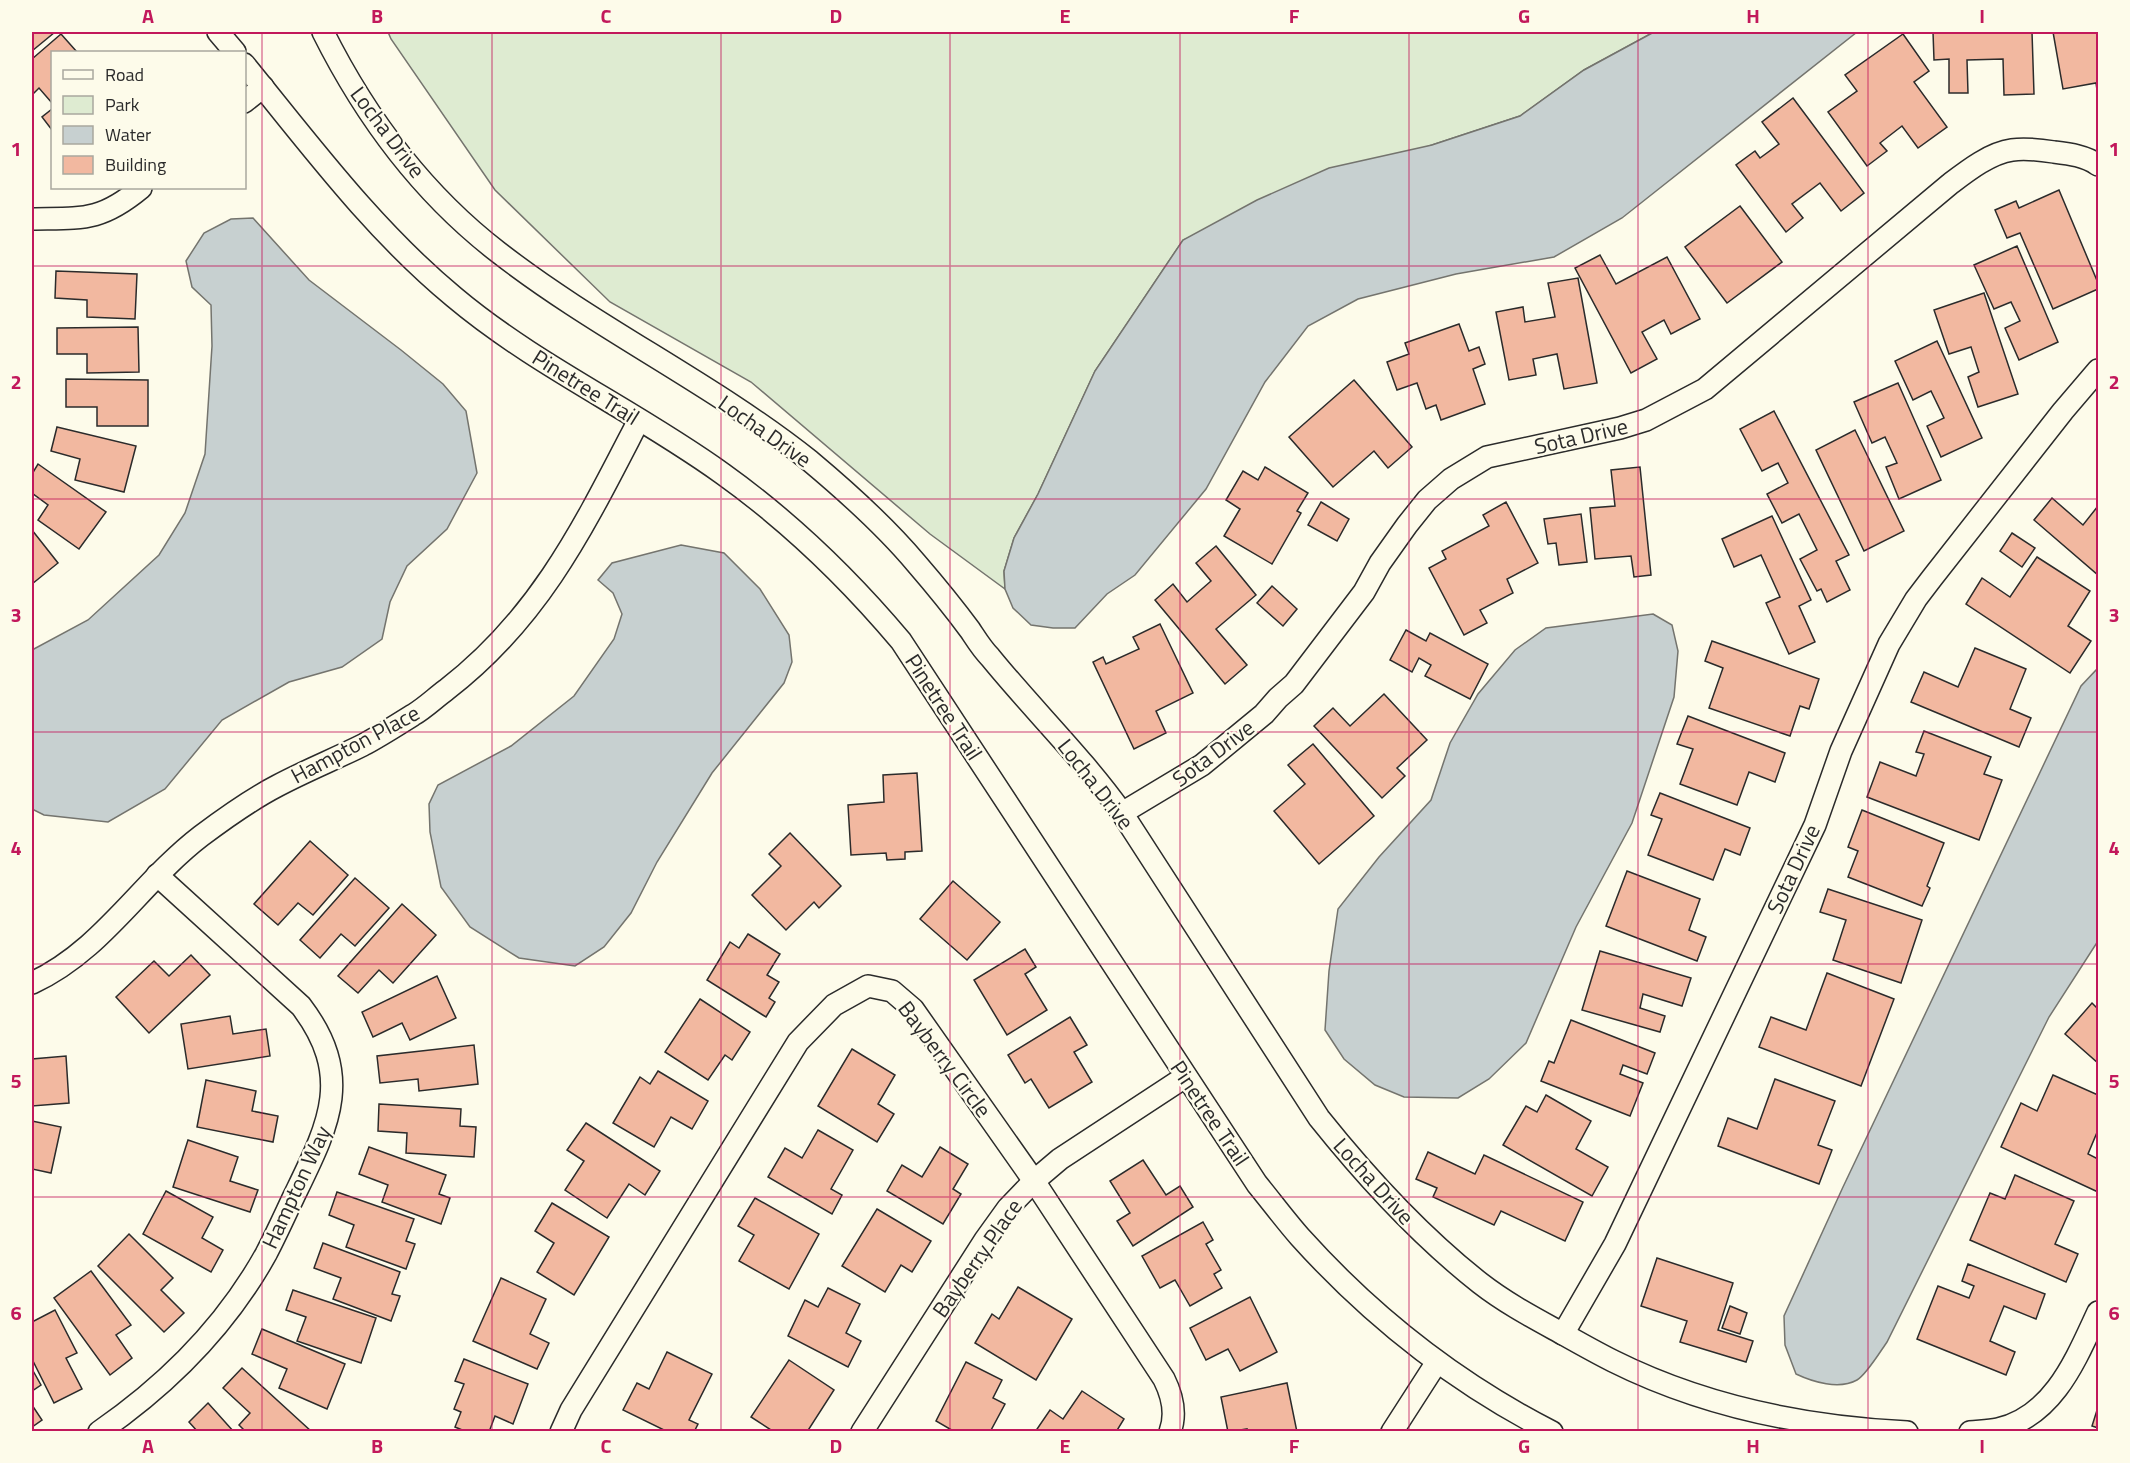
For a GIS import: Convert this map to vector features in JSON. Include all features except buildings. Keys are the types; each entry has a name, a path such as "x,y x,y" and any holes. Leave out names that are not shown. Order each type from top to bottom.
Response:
{"street":[{"path":"218,32 234,51"},
{"name":"Locha Drive","path":"323,32 340,66 375,122 402,157 447,207 496,251 541,284 755,421 810,462 861,506 915,561 969,628 988,656 1097,778 1319,1118 1354,1162 1419,1230 1468,1273 1523,1313 1614,1362 1711,1400 1766,1413 1836,1426 1907,1431"},
{"name":"Pinetree Trail","path":"246,66 356,199 395,242 454,298 510,339 722,473 774,512 824,556 869,603 901,641 1257,1184 1299,1236 1346,1285 1396,1330 1437,1362 1470,1385 1552,1431"},
{"path":"246,100 263,87"},
{"name":"Sota Drive","path":"1122,813 1202,765 1264,714 1294,684 1364,592 1380,563 1407,525 1427,501 1451,479 1487,457 1620,428 1646,420 1705,389 1941,191 1979,163 2010,150 2040,150 2066,153 2089,159 2098,165"},
{"path":"32,219 83,218 100,214 116,207 140,189"},
{"name":"Sota Drive","path":"1563,1334 1615,1244 1815,825 1841,751 1889,644 1916,599 1932,578 2098,370"},
{"name":"Hampton Place","path":"32,983 48,976 79,955 106,931 157,875 193,842 225,818 275,787 365,744 416,713 464,676 506,635 544,589 577,538 639,420"},
{"name":"Hampton Way","path":"99,1431 125,1414 170,1377 197,1349 234,1304 266,1254 320,1143 328,1120 332,1096 332,1080 325,1048 306,1012 157,875"},
{"name":"Bayberry Circle","path":"561,1431 571,1410 798,1042 834,1005 868,986 892,991 913,1009 1034,1181 1164,1378 1171,1394 1173,1410 1170,1431"},
{"name":"Bayberry Place","path":"862,1431 985,1240 1008,1209 1034,1181 1060,1159 1185,1077"},
{"path":"1970,1431 1998,1429 2023,1419 2047,1402 2065,1380 2098,1312"},
{"path":"1392,1431 1437,1362"}],"green space":[{"path":"388,32 1654,32 1584,70 1520,116 1432,145 1183,240 1095,371 1038,494 1014,538 1004,571 1005,589 930,534 751,382 610,302 495,190"}],"water":[{"path":"1654,32 1857,32 1622,218 1554,257 1456,274 1358,299 1308,326 1265,382 1206,489 1135,575 1107,594 1075,628 1031,625 1013,608 1005,589 1004,571 1014,538 1038,494 1095,371 1183,240 1257,200 1329,168 1432,145 1520,116 1584,70"},
{"path":"253,218 309,280 443,384 466,411 477,473 447,529 407,566 390,602 382,639 342,667 289,682 222,720 165,789 108,822 44,815 32,809 32,650 88,620 159,555 185,513 205,454 212,346 211,305 192,287 186,261 204,233 231,219"},
{"path":"681,545 724,553 760,589 789,635 792,662 784,683 712,773 657,862 631,913 604,947 575,966 519,958 470,927 441,887 430,832 429,804 438,785 511,746 574,696 614,639 622,614 613,593 598,580 612,563"},
{"path":"1653,614 1672,625 1678,651 1674,697 1632,823 1576,927 1526,1043 1489,1079 1458,1098 1404,1097 1375,1085 1344,1059 1325,1030 1329,971 1338,909 1379,857 1431,800 1450,743 1478,694 1515,650 1546,628"},
{"path":"2098,668 2098,941 2049,1017 1887,1342 1877,1357 1861,1377 1850,1383 1826,1384 1803,1377 1796,1374 1785,1345 1784,1316 2081,686"}]}
